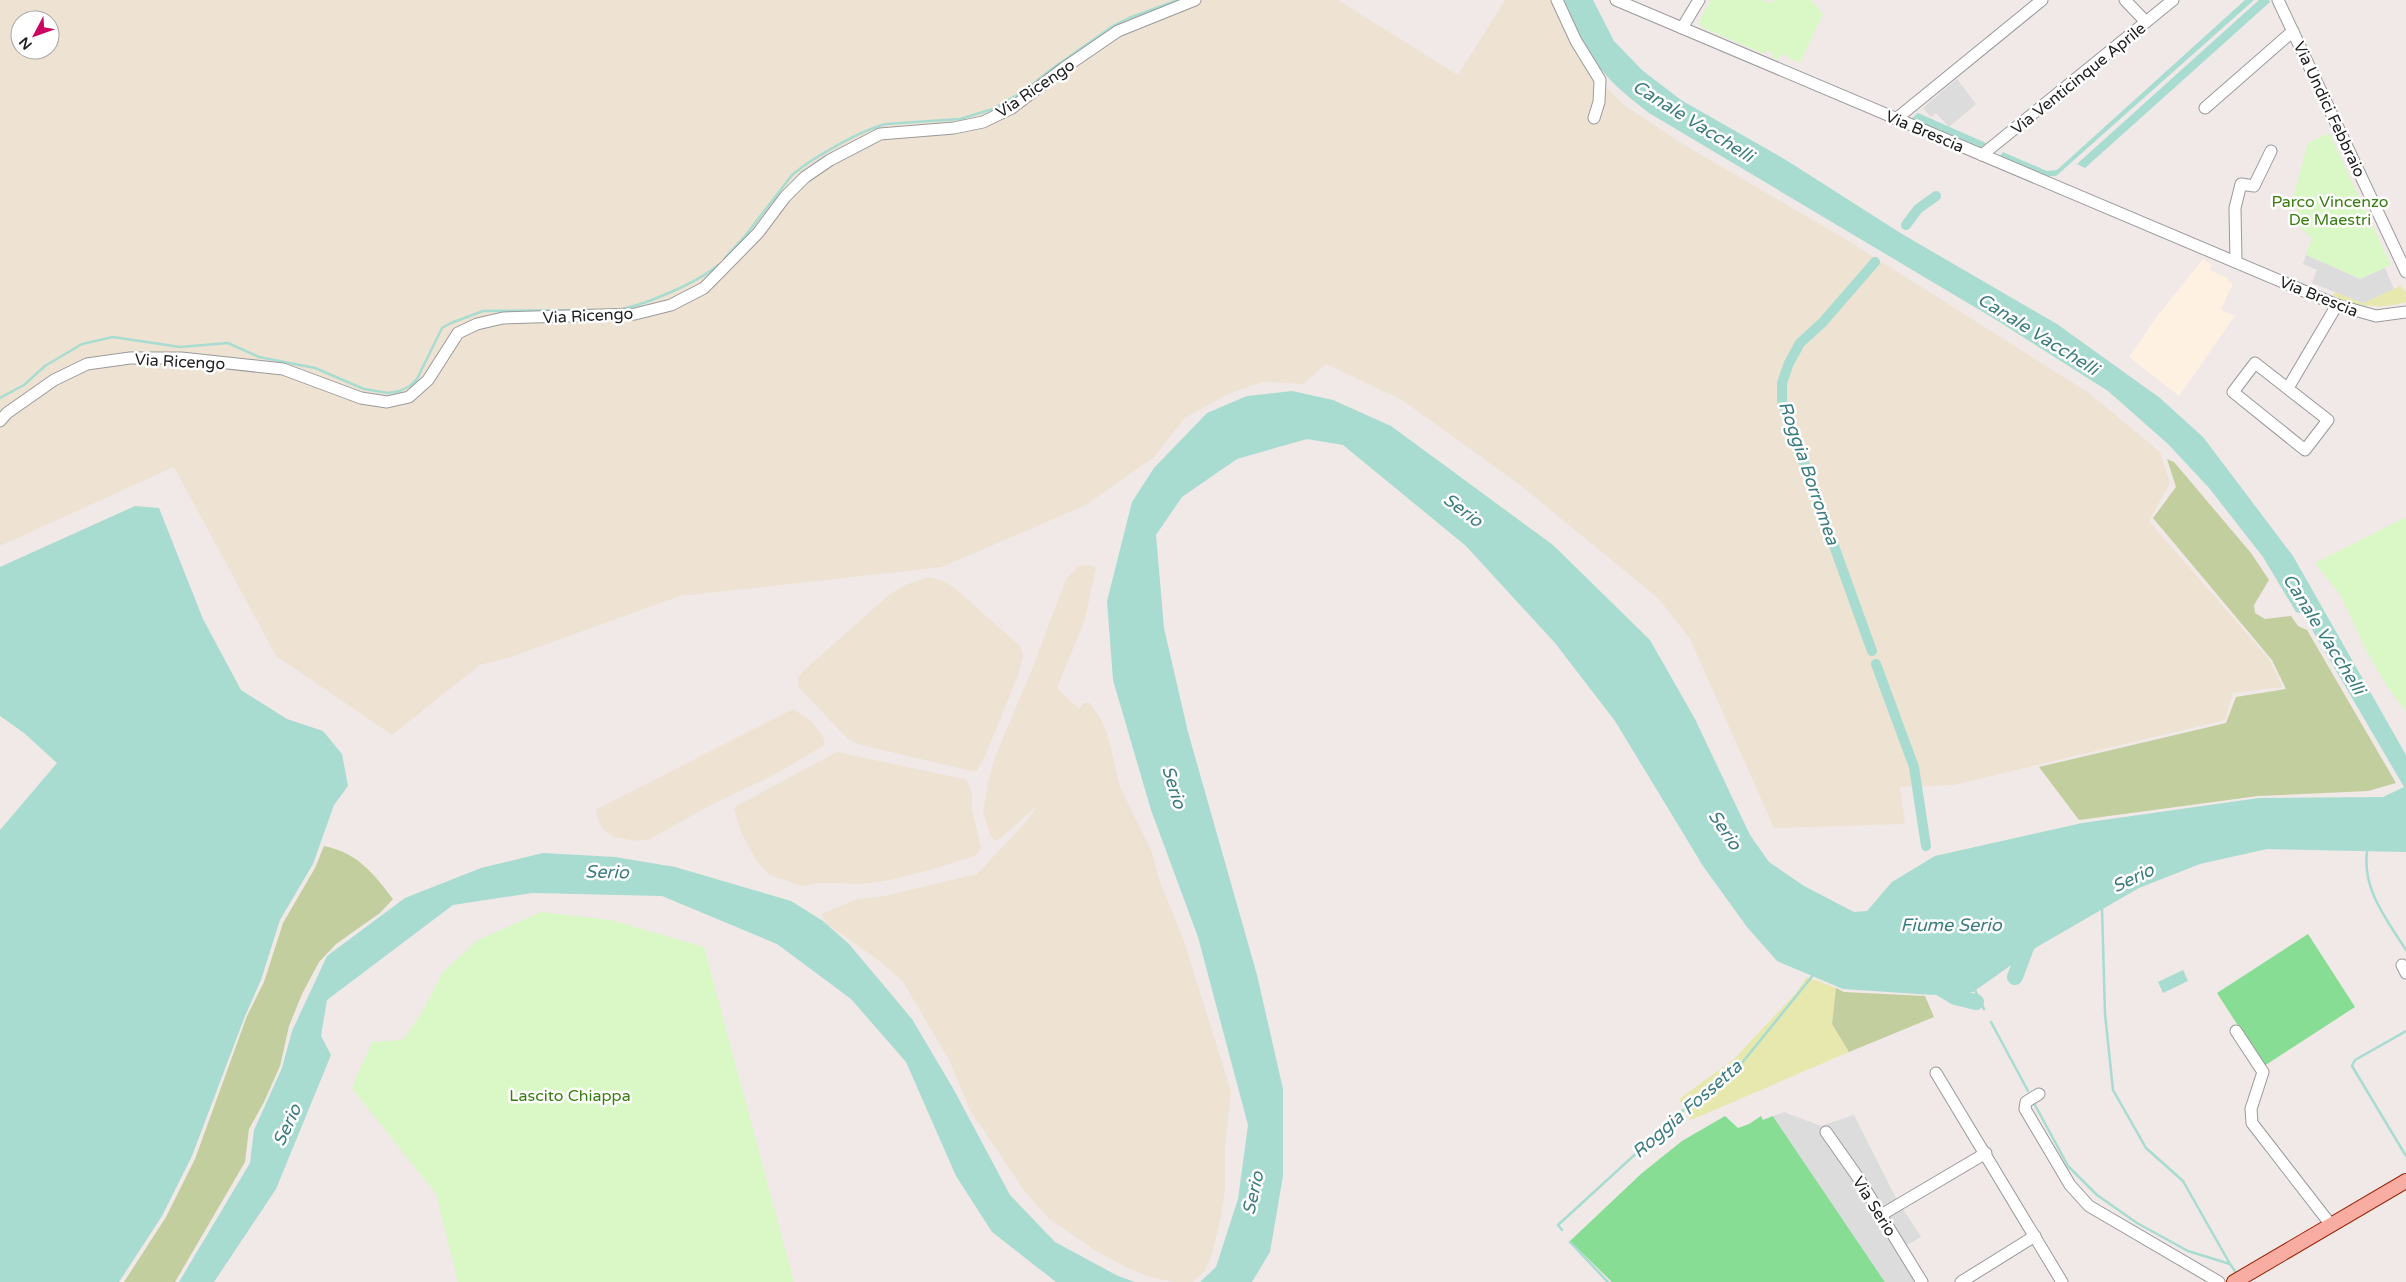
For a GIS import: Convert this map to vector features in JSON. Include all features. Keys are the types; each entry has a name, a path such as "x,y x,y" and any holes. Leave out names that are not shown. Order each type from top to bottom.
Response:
{"main road":[{"path":"2238,1280 2406,1181"}],"street":[{"name":"Via Ricengo","path":"0,421 7,413 54,380 87,364 130,358 180,358 283,369 361,398 387,402 409,397 428,380 458,333 477,324 503,318 635,314 671,305 704,288 758,232 785,197 805,177 830,160 880,134 954,128 983,122 1012,108 1064,68 1118,32 1195,0"},
{"path":"1557,0 1576,41 1600,80 1599,102 1594,118"},
{"name":"Via Brescia","path":"1616,0 2337,305 2376,316 2406,312"},
{"path":"1682,28 1698,0"},
{"path":"1896,119 2042,0"},
{"path":"2125,0 2146,22"},
{"name":"Via Venticinque Aprile","path":"1982,155 2173,0"},
{"name":"Via Undici Febbraio","path":"2278,0 2406,272"},
{"path":"2205,108 2293,31"},
{"path":"2236,262 2235,208 2241,184 2254,186 2271,151"},
{"path":"2288,388 2337,305"},
{"path":"2255,363 2288,388 2328,420 2305,450 2233,392 2255,363"},
{"path":"2236,1031 2263,1072 2251,1109 2252,1123 2331,1225"},
{"path":"1936,1073 1986,1153 2062,1282"},
{"path":"2039,1094 2026,1102 2025,1109 2070,1185 2080,1197 2100,1212 2219,1282"},
{"name":"Via Serio","path":"1826,1132 1881,1215 1922,1282"},
{"path":"1881,1215 1986,1153"},
{"path":"1961,1282 2035,1236"}],"shaded area":[{"path":"0,0 1338,0 1458,75 1505,0 1554,0 1596,82 1609,90 1624,105 1683,144 1847,240 2089,393 2160,452 2170,483 2149,521 2269,659 2283,687 2233,693 2225,720 1954,785 1900,787 1905,824 1774,828 1690,639 1659,599 1520,485 1402,400 1326,364 1303,384 1263,382 1228,394 1185,418 1154,457 1086,505 942,567 680,596 511,657 480,665 392,735 276,656 174,467 0,546"},
{"path":"1957,79 1976,104 1949,127 1936,113 1931,117 1923,108"},
{"path":"2306,255 2360,279 2385,268 2394,289 2363,303 2312,283 2317,270 2303,264"},
{"path":"2203,259 2212,265 2209,270 2228,278 2227,281 2233,283 2221,310 2235,316 2179,396 2129,357 2158,315"},
{"path":"2400,286 2406,292 2406,302 2387,306 2369,306 2333,296 2335,292 2363,303"},
{"path":"2167,459 2174,462 2251,553 2269,580 2254,605 2255,613 2265,619 2291,616 2298,626 2307,630 2396,783 2368,791 2258,796 2079,820 2039,767 2226,723 2236,697 2286,689 2272,660 2153,518 2176,487"},
{"path":"1089,565 1096,567 1085,620 1057,688 1079,709 1083,703 1090,703 1100,718 1108,736 1120,787 1152,852 1159,879 1183,938 1231,1091 1225,1148 1225,1190 1220,1221 1212,1254 1205,1271 1193,1282 1174,1282 1150,1277 1127,1268 1096,1251 1048,1218 1023,1189 970,1110 949,1060 903,982 881,962 828,925 821,914 857,899 884,896 977,874 1025,823 1038,805 1001,838 995,841 991,836 983,813 988,783 994,759 1032,669 1066,579 1078,566"},
{"path":"929,577 946,582 956,589 1021,647 1023,656 1019,673 986,754 977,770 971,771 857,744 847,738 799,688 798,678 803,671 890,594 905,585"},
{"path":"793,709 810,720 823,736 825,745 772,776 713,804 650,839 637,841 613,837 602,828 596,814 597,809"},
{"path":"837,752 967,781 972,793 972,809 981,847 978,853 975,856 930,870 890,880 863,884 821,883 801,886 770,875 757,862 741,832 734,810 736,806"},
{"path":"324,846 336,849 364,865 393,899 380,913 336,944 319,962 302,994 289,1026 280,1066 264,1102 249,1129 245,1162 175,1282 124,1282 166,1217 195,1159 247,1016 264,982 283,923 315,868"},
{"path":"1807,977 1836,988 1832,1024 1849,1052 1691,1120 1679,1099 1733,1060 1796,993"},
{"path":"1836,988 1844,992 1925,996 1934,1017 1849,1052 1832,1024"},
{"path":"1784,1112 1821,1126 1854,1115 1896,1198 1921,1237 1898,1250 1917,1282 1885,1282 1773,1116"}],"green space":[{"path":"1711,0 1761,0 1771,3 1775,0 1811,0 1823,14 1800,63 1781,54 1778,60 1772,57 1773,53 1766,50 1764,54 1701,27 1699,21"},
{"name":"Parco Vincenzo De Maestri","path":"2329,133 2391,265 2361,279 2306,255 2312,238 2294,222 2300,200 2293,198 2308,143"},
{"path":"2406,517 2406,712 2387,686 2367,652 2341,596 2315,563"},
{"name":"Lascito Chiappa","path":"541,912 611,920 704,947 794,1282 458,1282 436,1194 352,1088 372,1042 403,1040 421,1014 443,972 478,940"},
{"path":"2308,934 2355,1007 2264,1066 2217,993"},
{"path":"1725,1116 1738,1128 1749,1124 1761,1116 1763,1120 1773,1116 1885,1282 1612,1282 1570,1241 1642,1173 1682,1141"}],"water":[{"name":"Fiume Serio","path":"1564,0 1593,0 1614,41 1642,70 1681,100 1786,160 1902,234 2057,324 2160,398 2203,437 2293,556 2406,755 2406,852 2267,849 2200,864 2139,888 2037,947 1973,992 1933,995 1843,989 1777,961 1747,927 1703,866 1615,721 1555,643 1466,546 1343,445 1307,439 1237,459 1182,497 1156,535 1164,628 1188,732 1257,975 1283,1089 1283,1176 1270,1252 1252,1282 1200,1282 1216,1267 1238,1199 1248,1125 1198,937 1151,810 1113,680 1107,601 1132,502 1154,468 1207,413 1247,396 1292,391 1333,400 1391,426 1553,545 1650,640 1695,719 1750,835 1769,862 1804,886 1854,912 1867,911 1892,882 1935,856 2082,823 2259,798 2383,797 2404,787 2303,614 2296,612 2263,557 2209,488 2168,444 2108,391 1998,321 1649,113 1605,75 1594,61"},
{"path":"2245,0 2254,0 2056,176 2047,176 2000,156 2003,152 2047,171 2057,170"},
{"path":"2259,0 2269,0 2270,2 2085,168 2077,164"},
{"path":"1918,113 1986,143 1980,148 1911,119"},
{"path":"135,506 159,508 203,619 241,690 287,719 323,731 342,754 348,786 334,805 313,864 280,920 261,980 245,1016 192,1156 162,1216 119,1282 0,1282 0,830 57,763 24,733 0,716 0,567"},
{"name":"Serio","path":"543,853 615,857 675,867 791,901 823,921 849,944 912,1019 954,1090 1010,1195 1055,1242 1118,1276 1135,1282 1056,1282 992,1232 956,1176 906,1062 851,999 777,944 662,896 532,893 453,905 327,1000 321,1036 331,1055 276,1189 214,1282 179,1282 250,1163 254,1130 282,1068 292,1031 327,956 405,898 481,868"},
{"path":"2183,970 2188,981 2163,993 2158,982"}],"waterway":[{"path":"724,259 745,236 792,175 837,145 886,124 960,119 993,109 1024,91 1113,26 1178,0"},
{"name":"Roggia Borromea","path":"1906,225 1918,209 1936,196"},
{"name":"Roggia Borromea","path":"1872,651 1782,402 1782,383 1789,363 1800,343 1822,323 1875,262"},
{"path":"622,309 672,292 718,265"},
{"path":"0,398 24,385 45,366 82,344 113,337 180,347 228,343 259,357 315,368 364,389 388,393 400,391 410,386 417,379 442,328 451,323 483,311 594,310"},
{"path":"1876,664 1914,767 1926,846"},
{"path":"2367,852 2366,866 2368,879 2377,904 2406,950"},
{"path":"2102,907 2105,1014 2113,1090 2146,1148 2183,1181 2230,1264"},
{"path":"2015,977 2030,937"},
{"name":"Roggia Fossetta","path":"1562,1230 1558,1225 1689,1105 1737,1069 1814,974"},
{"path":"1932,983 1955,997 1976,1002"},
{"path":"1974,988 1984,1009"},
{"path":"1991,1022 2028,1091"},
{"path":"2406,1031 2355,1060 2352,1066 2406,1156"},
{"path":"2035,1105 2068,1166 2097,1195 2137,1223 2188,1251 2230,1264 2237,1274"},
{"name":"Roggia Fossetta","path":"1570,1242 1608,1282"}],"water label":[{"name":"Canale Vacchelli","path":"1693,121"},
{"name":"Canale Vacchelli","path":"2038,334"},
{"name":"Canale Vacchelli","path":"2324,634"}]}
